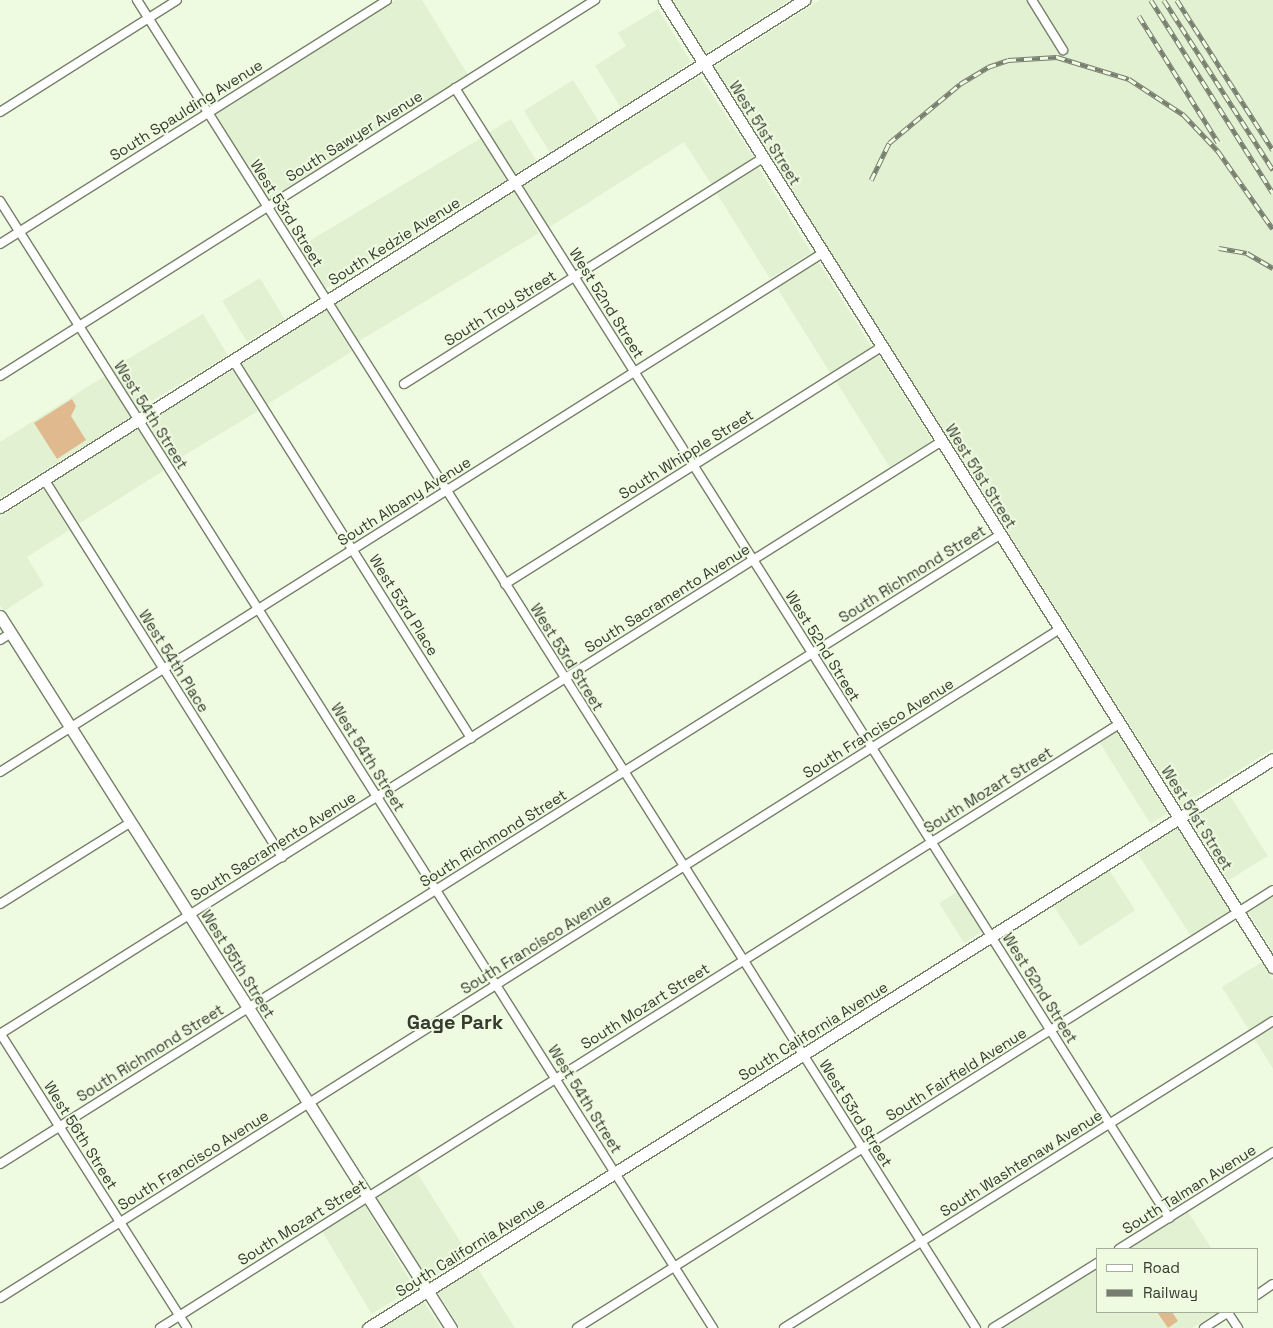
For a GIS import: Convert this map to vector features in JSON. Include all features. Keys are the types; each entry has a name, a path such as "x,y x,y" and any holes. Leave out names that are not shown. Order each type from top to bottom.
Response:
{"street":[{"name":"West 53rd Street","path":"137,0 976,1328"},
{"path":"0,112 177,0"},
{"name":"South Spaulding Avenue","path":"0,244 386,0"},
{"name":"South Sawyer Avenue","path":"0,376 595,0"},
{"name":"West 51st Street","path":"664,0 1273,967"},
{"name":"South Kedzie Avenue","path":"0,507 804,0"},
{"path":"1032,0 1064,50"},
{"name":"West 52nd Street","path":"455,88 1169,1218"},
{"name":"South Troy Street","path":"404,384 763,158"},
{"name":"West 54th Street","path":"0,201 713,1328"},
{"name":"South Albany Avenue","path":"0,772 823,253"},
{"name":"South Whipple Street","path":"505,584 882,347"},
{"name":"West 53rd Place","path":"233,360 471,738"},
{"name":"South Sacramento Avenue","path":"0,1034 942,441"},
{"name":"West 54th Place","path":"44,479 282,856"},
{"name":"South Richmond Street","path":"0,1164 1000,535"},
{"name":"West 55th Street","path":"0,616 451,1328"},
{"name":"South Francisco Avenue","path":"0,1298 1060,629"},
{"path":"0,640 11,633"},
{"name":"South Mozart Street","path":"160,1328 1119,724"},
{"name":"South California Avenue","path":"368,1328 1273,759"},
{"path":"0,904 130,822"},
{"name":"South Fairfield Avenue","path":"577,1328 1273,890"},
{"name":"South Washtenaw Avenue","path":"784,1328 1273,1021"},
{"name":"West 56th Street","path":"0,1034 187,1328"},
{"name":"South Talman Avenue","path":"1121,1248 1273,1152"},
{"path":"993,1328 1096,1264"},
{"path":"1258,1293 1273,1284"},
{"path":"1204,1328 1227,1313"},
{"path":"1230,1313 1238,1328"}],"shaded area":[{"path":"395,0 422,0 468,75 268,203 213,114"},
{"path":"673,0 790,0 706,53"},
{"path":"820,0 1273,0 1273,749 1181,806 714,67"},
{"path":"658,9 691,62 621,108 595,66 626,46 618,33"},
{"path":"700,76 754,158 712,185 684,142 548,228 522,186"},
{"path":"573,80 599,122 550,152 524,111"},
{"path":"511,119 536,161 514,174 489,132"},
{"path":"481,138 506,180 323,290 298,248"},
{"path":"758,167 812,253 770,279 716,193"},
{"path":"514,192 539,233 356,343 331,302"},
{"path":"818,261 872,347 830,373 776,287"},
{"path":"260,278 285,319 247,342 222,301"},
{"path":"326,310 352,352 266,405 240,364"},
{"path":"203,314 228,355 136,410 111,369"},
{"path":"878,354 932,441 890,467 836,380"},
{"path":"233,370 258,411 170,464 146,423"},
{"path":"105,376 131,417 0,498 0,442"},
{"path":"72,399 76,406 71,416 86,440 57,459 34,423"},
{"path":"138,429 164,471 77,525 51,483"},
{"path":"44,489 69,530 27,557 44,585 4,611 0,605 0,517"},
{"path":"1116,731 1167,813 1150,824 1099,742"},
{"path":"1229,794 1268,856 1228,881 1189,819"},
{"path":"1177,828 1230,910 1191,936 1138,854"},
{"path":"1109,870 1135,910 1080,946 1054,906"},
{"path":"957,892 982,932 964,943 939,903"},
{"path":"1273,896 1273,952 1248,912"},
{"path":"1262,962 1273,980 1273,1015 1249,1030 1222,987"},
{"path":"1273,1026 1273,1069 1254,1038"},
{"path":"416,1171 468,1255 427,1281 374,1197"},
{"path":"364,1204 414,1288 372,1314 321,1230"},
{"path":"1188,1212 1211,1248 1131,1248"},
{"path":"477,1267 515,1328 460,1328 437,1291"},
{"path":"1096,1270 1096,1313 1216,1313 1192,1328 1003,1328"},
{"path":"423,1301 441,1328 384,1328 383,1326"},
{"path":"1158,1313 1173,1313 1178,1321 1168,1328"}],"railway":[{"path":"1151,0 1273,193"},
{"path":"1164,0 1273,170"},
{"path":"1177,0 1273,150"},
{"path":"1139,16 1218,142"},
{"path":"871,180 889,143 960,84 988,67 1008,60 1057,57 1129,79 1184,115 1218,151 1273,229"},
{"path":"1219,248 1247,253 1273,268"}],"district":[{"name":"Gage Park","path":"455,1022"}]}
